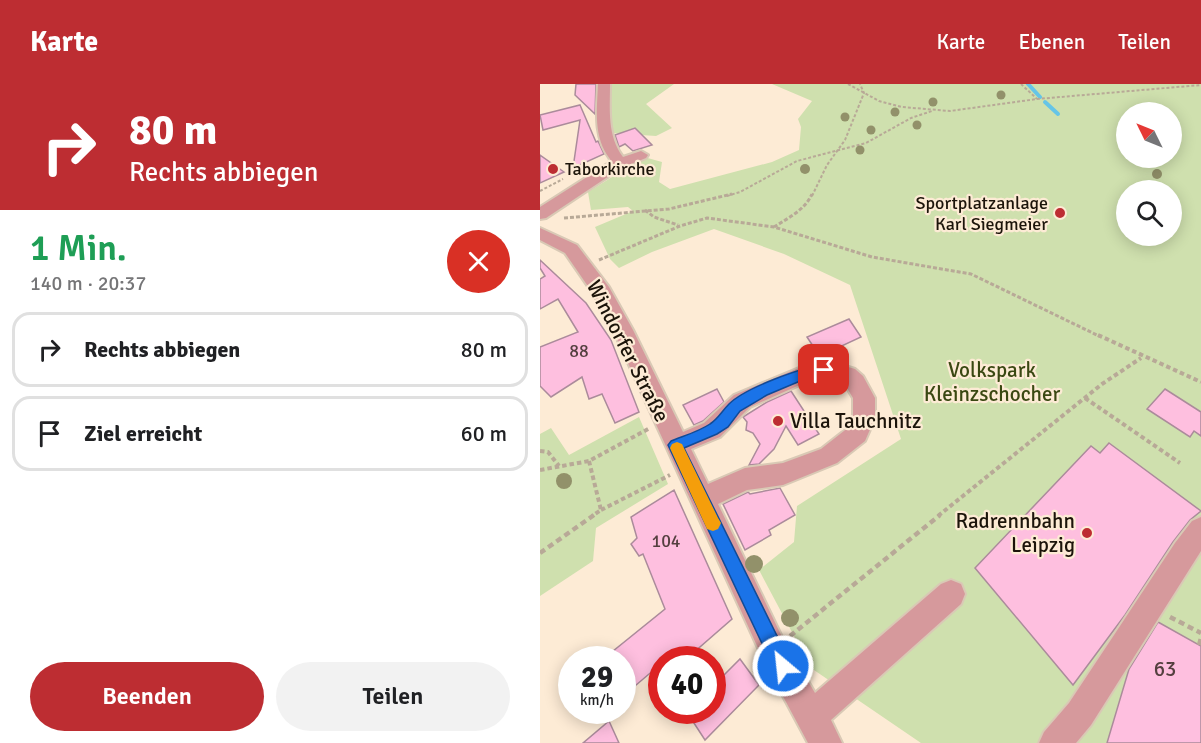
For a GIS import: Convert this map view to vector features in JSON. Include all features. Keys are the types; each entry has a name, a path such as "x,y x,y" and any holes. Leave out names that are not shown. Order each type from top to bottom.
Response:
{"street":[{"path":"604,84 605,132 609,151 616,159 616,165"},
{"path":"540,214 616,165 641,155"},
{"name":"Windorfer Straße","path":"540,233 571,249 602,292 623,330 773,649 819,730"},
{"path":"676,445 712,430 742,401 811,371 835,371 847,375 855,381 864,398 864,418 856,434 829,456 783,474 745,479 701,499"},
{"path":"1056,743 1076,720 1184,552 1201,530"},
{"path":"819,730 951,594"}],"path":[{"path":"848,84 879,101 932,111 984,108 1037,99 1201,85"},
{"path":"774,227 795,214 809,201 827,165 855,120 864,93 860,84"},
{"path":"1021,84 1037,99"},
{"path":"1114,92 1116,97"},
{"path":"562,218 669,209 740,192 797,161 866,143 911,118 932,111"},
{"path":"540,191 568,176"},
{"path":"644,210 654,217 680,225"},
{"path":"584,266 680,225 707,218 774,227 872,257 971,274 1142,357 1201,382"},
{"path":"773,649 1102,384 1142,357"},
{"path":"1085,398 1180,463"},
{"path":"540,470 589,460 664,421"},
{"path":"540,451 548,452 559,466"},
{"path":"589,460 601,510"},
{"path":"540,553 601,510 686,466"},
{"path":"1149,607 1201,635 1199,645"}],"green space":[{"path":"608,84 674,84 646,104 672,128 656,136 611,133 607,105"},
{"name":"Volkspark Kleinzschocher","path":"772,84 1201,84 1201,743 921,743 811,668 759,570 794,542 797,506 901,439 850,285 784,254 714,229 652,252 619,268 610,259 595,227 633,211 628,207 591,210 588,192 644,157 662,162 659,182 670,189 772,162 799,150 801,127 798,119 812,101"},
{"path":"639,417 668,484 596,528 593,561 540,596 540,434 551,428 569,455"}],"building":[{"path":"576,84 596,84 595,114 575,95"},
{"path":"580,105 596,142 598,141 604,154 573,168 580,120 543,130 540,115"},
{"path":"635,128 652,145 633,151 625,144 619,147 615,135"},
{"name":"Taborkirche","path":"540,155 564,172 540,183"},
{"path":"540,260 586,303 611,340 639,412 615,423 602,394 589,399 582,377 551,397 540,386 540,347 578,332 558,299 540,309 540,279 545,276 540,268"},
{"path":"849,319 861,337 835,349 839,355 823,361 807,337"},
{"path":"717,389 724,402 703,421 694,425 683,405"},
{"path":"1165,389 1201,412 1201,436 1194,431 1190,437 1147,409"},
{"name":"Villa Tauchnitz","path":"791,391 819,434 798,445 786,426 774,449 759,464 749,465 760,444 753,433 746,430 747,422 743,417"},
{"path":"1109,443 1201,511 1190,520 1173,542 1125,615 1073,685 975,568 1091,446 1100,453"},
{"path":"780,488 795,515 769,530 771,535 745,550 723,504 748,492 750,494"},
{"path":"674,490 732,619 701,646 648,646 648,675 636,685 636,646 619,646 665,609 643,554 639,556 631,544 637,538 631,517"},
{"path":"1158,622 1201,646 1201,743 1107,743 1129,669"},
{"path":"740,659 759,685 726,719 726,673"},
{"path":"605,724 610,724 619,743 583,743"},
{"path":"695,724 721,724 705,740"}],"waterway":[{"path":"1028,84 1040,97"},
{"path":"1045,102 1058,114"}],"slow traffic":[{"path":"677,448 713,523"}],"place":[{"name":"Taborkirche","path":"553,169"},
{"name":"Sportplatzanlage Karl Siegmeier","path":"1060,213"},
{"name":"Villa Tauchnitz","path":"778,421"},
{"name":"Radrennbahn Leipzig","path":"1087,533"}],"route":[{"path":"783,666 676,445 712,430 723,422 742,401 811,371 824,370"}]}
